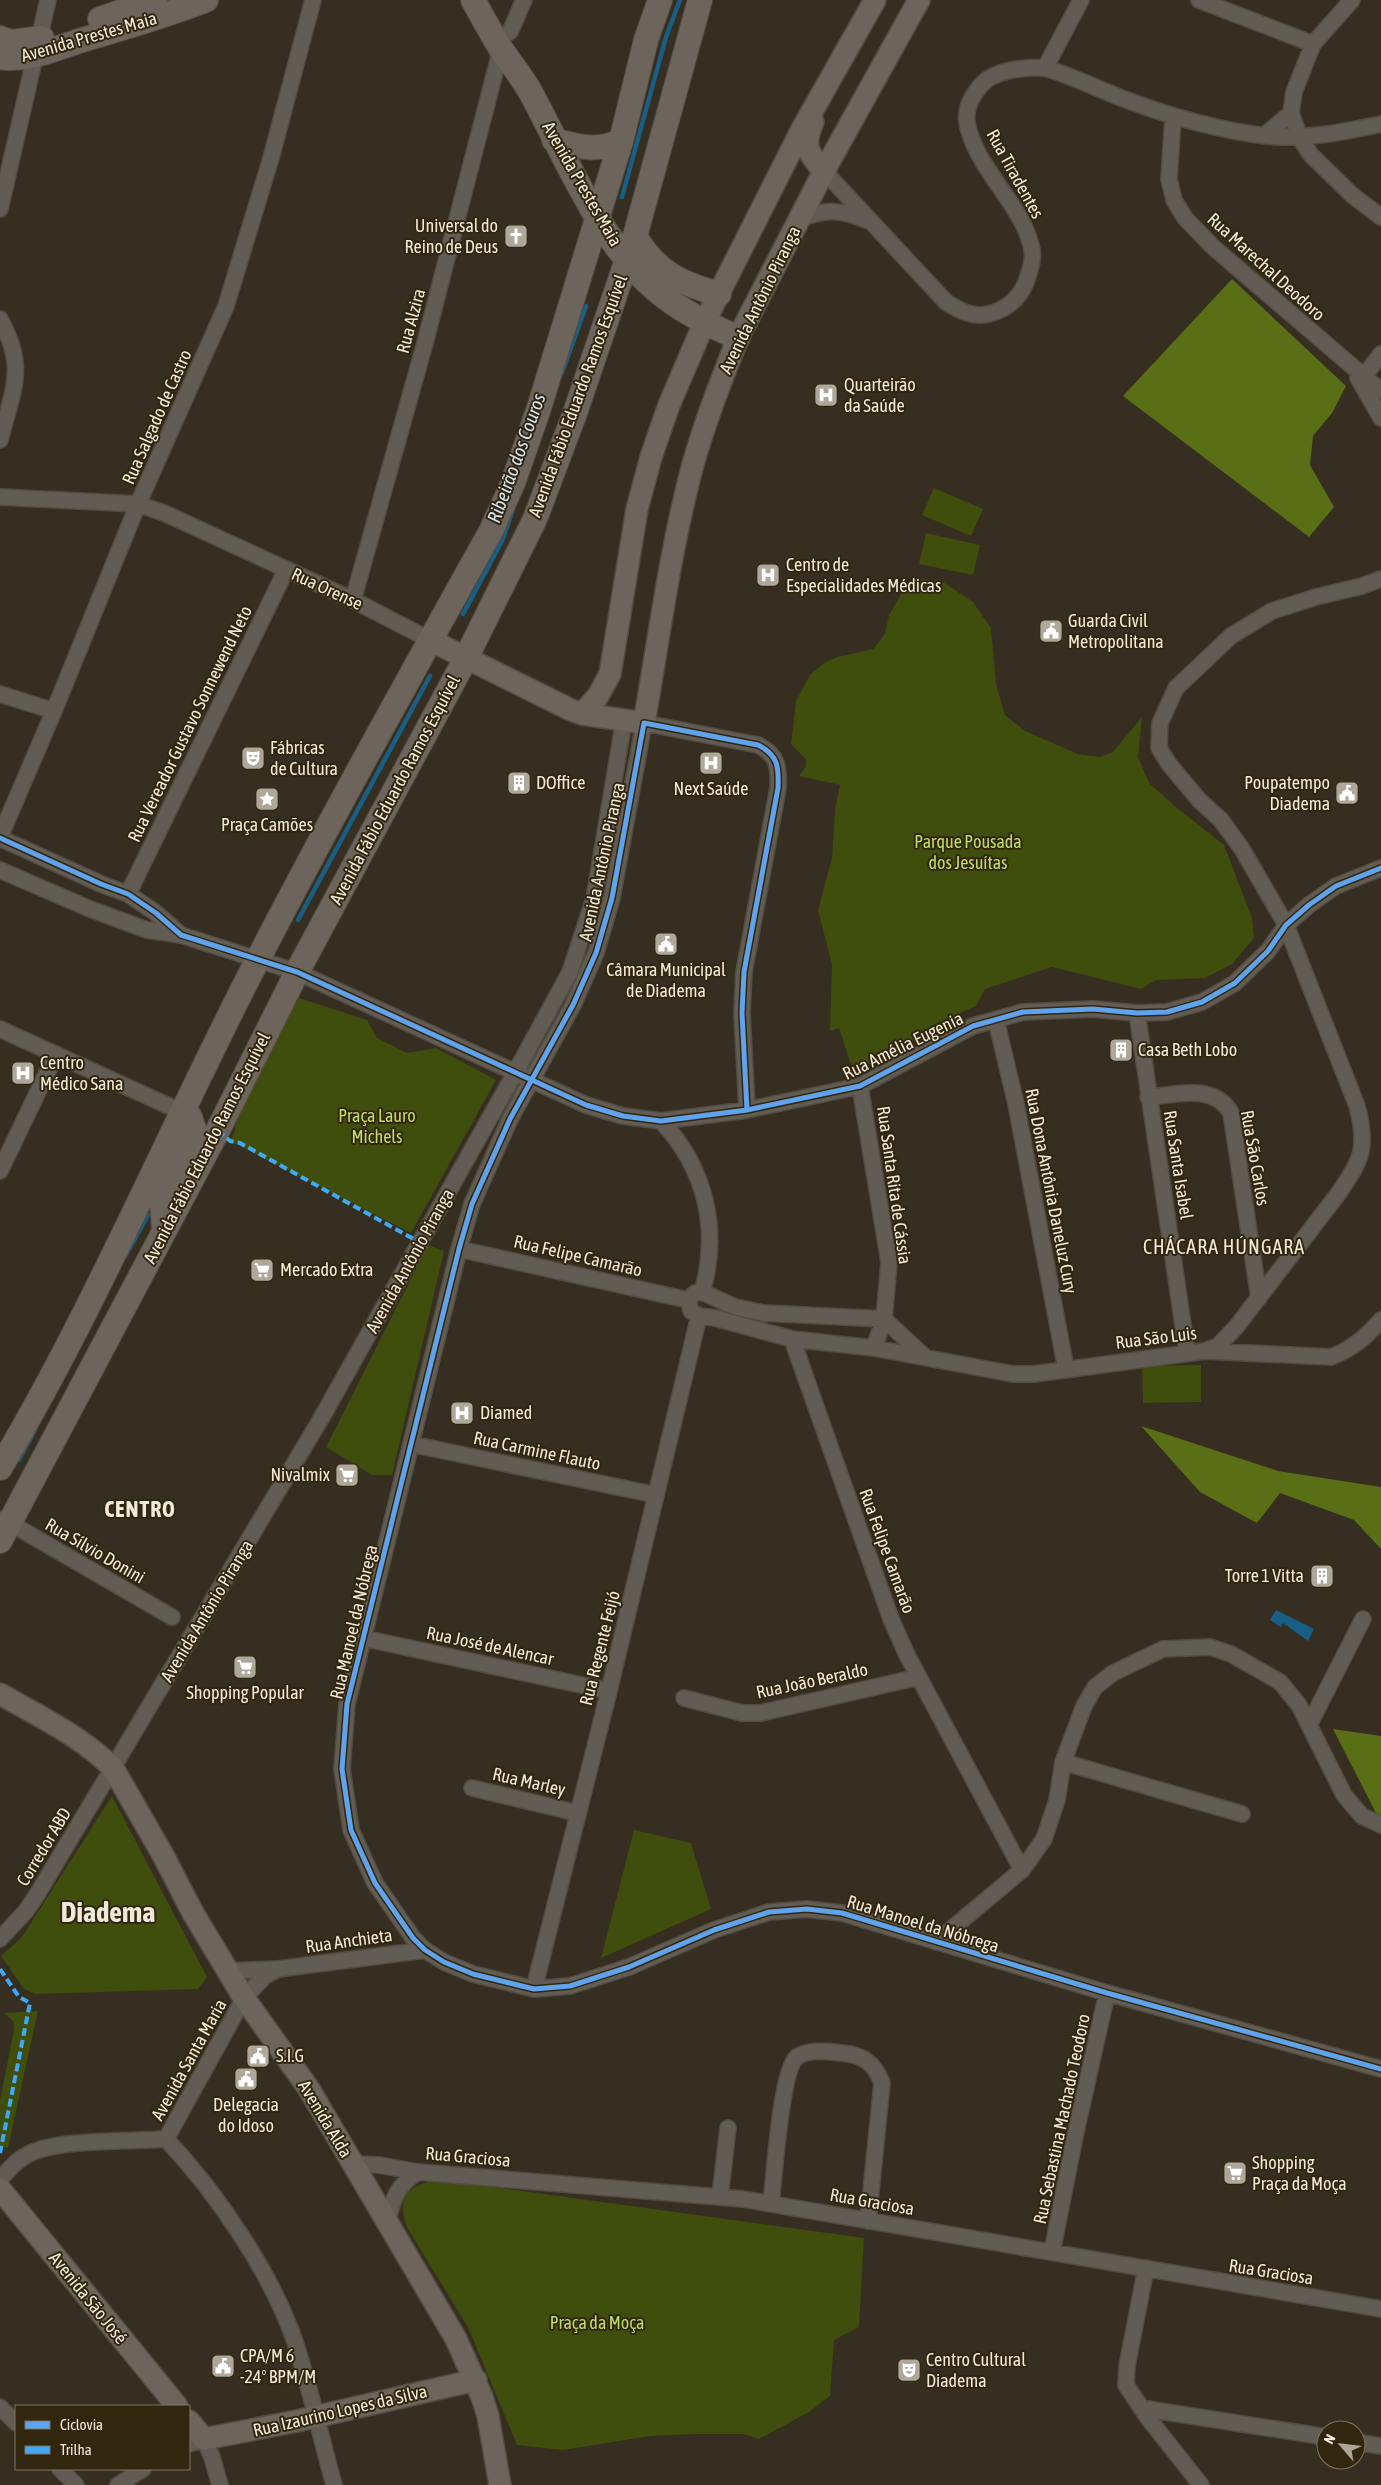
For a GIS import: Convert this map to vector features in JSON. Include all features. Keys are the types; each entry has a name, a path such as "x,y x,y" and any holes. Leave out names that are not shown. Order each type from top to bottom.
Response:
{"main road":[{"name":"Avenida Prestes Maia","path":"0,56 11,59 36,47 155,0"},
{"name":"Avenida Prestes Maia","path":"0,38 36,47 169,14 206,0"},
{"name":"Avenida Prestes Maia","path":"473,0 500,37 528,69 530,91 554,140 598,216 627,260 656,291 705,322 738,338"},
{"name":"Avenida Prestes Maia","path":"489,0 500,37"},
{"name":"Avenida Fábio Eduardo Ramos Esquível","path":"0,1468 24,1428 98,1285 258,961 430,640 491,531 513,483 540,408 621,141 646,40 660,0"},
{"name":"Avenida Fábio Eduardo Ramos Esquível","path":"4,1527 164,1232 296,972 466,658 527,535 553,476 627,260 700,0"},
{"path":"582,714 602,690 610,674 629,553 651,457 669,405 705,322 802,129 875,0"},
{"name":"Avenida Antônio Piranga","path":"634,722 692,468 707,419 738,338 824,171 919,0"},
{"path":"824,171 812,158 807,147 831,78"},
{"path":"554,140 592,148 600,148 621,141"},
{"path":"598,216 605,219 620,220 629,219 641,213"},
{"path":"634,236 644,252 668,275 685,284 719,294"},
{"name":"Rua Orense","path":"430,640 582,714 634,722"},
{"path":"164,1232 162,1201 194,1128 190,1117 182,1112"},
{"path":"0,1694 81,1743 113,1768"},
{"name":"Avenida Alda","path":"113,1768 163,1855 193,1914 244,1998 309,2089 456,2339 476,2380 488,2416 500,2485"},
{"name":"Avenida São José","path":"0,2189 175,2405"},
{"name":"Rua Izaurino Lopes da Silva","path":"196,2442 476,2380"},
{"path":"190,2424 196,2442"}],"street":[{"path":"0,209 48,0"},
{"name":"Rua Salgado de Castro","path":"0,837 54,712 138,504 226,306 274,149 313,0"},
{"name":"Rua Alzira","path":"353,600 425,343 500,37 524,0"},
{"path":"1045,68 1081,0"},
{"path":"1199,0 1313,44"},
{"path":"1352,0 1313,44 1294,92 1291,113 1300,138 1311,155 1381,217"},
{"name":"Rua Tiradentes","path":"824,171 946,302 970,314 981,316 1003,311 1022,291 1031,270 1031,245 974,143 967,121 968,108 983,83 996,75 1017,70 1045,68 1173,117 1264,136 1300,138 1381,124"},
{"path":"1264,136 1291,113"},
{"name":"Rua Marechal Deodoro","path":"1173,117 1169,179 1174,200 1185,218 1213,247 1381,391"},
{"path":"799,219 822,211 833,210 870,221"},
{"path":"0,319 12,342 16,359 16,377 0,440"},
{"path":"1381,354 1358,373 1381,418"},
{"name":"Rua Orense","path":"0,497 138,504 178,519 353,600 430,640"},
{"name":"Rua Vereador Gustavo Sonnewend Neto","path":"128,894 286,570"},
{"path":"1205,1350 1218,1346 1237,1326 1354,1171 1361,1152 1364,1132 1356,1106 1286,925 1242,849 1222,820 1199,800 1169,764 1159,748 1160,723 1176,688 1231,636 1272,611 1316,597 1362,586 1381,578"},
{"path":"0,694 54,712"},
{"path":"634,722 750,743 767,750 778,762 778,788 744,972 742,1013 747,1110"},
{"name":"Avenida Antônio Piranga","path":"113,1768 327,1409 570,972 594,899 634,722"},
{"name":"Avenida Antônio Piranga","path":"530,1080 573,1005 596,953 612,898 634,722"},
{"path":"0,837 101,884 128,894 156,913 181,935"},
{"name":"Rua Amélia Eugenia","path":"181,935 296,972 586,1105 623,1116 661,1121 747,1110 860,1086 973,1026 1023,1012 1093,1009 1137,1013 1167,1012 1202,1002 1235,983 1268,951 1286,925 1309,905 1336,886 1381,868"},
{"path":"0,870 90,909 147,930 181,935"},
{"path":"90,909 101,884"},
{"name":"Rua Santa Isabel","path":"1137,1013 1187,1352"},
{"name":"Rua Dona Antônia Daneluz Cury","path":"996,1020 1016,1104 1066,1369"},
{"path":"0,1029 182,1112"},
{"path":"0,1171 56,1054"},
{"name":"Rua Manoel da Nóbrega","path":"530,1080 472,1204 459,1249 347,1704 342,1770 351,1830 374,1883 413,1938 425,1950 444,1962 472,1974 534,1989 570,1986 629,1967 714,1930 769,1912 807,1909 842,1913 1107,1993 1381,2069"},
{"name":"Rua Santa Rita de Cássia","path":"860,1086 889,1262 884,1320"},
{"name":"Rua São Carlos","path":"1148,1097 1202,1092 1214,1096 1225,1103 1228,1108 1259,1298"},
{"path":"661,1121 680,1143 698,1176 706,1200 710,1220 710,1239 706,1276 702,1292"},
{"name":"Rua Felipe Camarão","path":"459,1249 688,1300"},
{"path":"798,1315 792,1339 715,1318 699,1316 691,1311 688,1300 695,1293 702,1292 751,1311 884,1320 925,1357"},
{"name":"Rua Regente Feijó","path":"534,1989 609,1691 699,1316"},
{"path":"874,1348 884,1320"},
{"name":"Rua São Luis","path":"792,1339 874,1348 1012,1374 1034,1374 1205,1350 1331,1356 1348,1351 1364,1339 1381,1320"},
{"name":"Rua Felipe Camarão","path":"792,1339 891,1619 919,1677 1022,1870"},
{"name":"Rua Carmine Flauto","path":"411,1444 656,1495"},
{"name":"Rua Sílvio Donini","path":"4,1527 172,1617"},
{"path":"1308,1725 1363,1619"},
{"name":"Rua José de Alencar","path":"363,1638 609,1691"},
{"path":"936,1942 1022,1870 1044,1839 1057,1800 1063,1762 1084,1706 1095,1687 1113,1673 1163,1649 1210,1647 1250,1663 1280,1682 1299,1705 1344,1795 1362,1816 1381,1825"},
{"name":"Rua João Beraldo","path":"684,1698 742,1713 760,1712 919,1677"},
{"path":"1063,1762 1242,1814"},
{"name":"Corredor ABD","path":"0,1939 26,1911 38,1893 113,1768"},
{"name":"Rua Marley","path":"472,1788 578,1813"},
{"name":"Rua Anchieta","path":"228,1971 278,1970 425,1950"},
{"name":"Rua Anchieta","path":"244,1998 266,1976 278,1970"},
{"name":"Rua Sebastina Machado Teodoro","path":"1052,2252 1075,2136 1107,1993"},
{"name":"Avenida Santa Maria","path":"166,2139 244,1998"},
{"path":"771,2204 783,2099 789,2070 796,2058 810,2051 850,2054 867,2061 877,2068 882,2083 868,2220"},
{"path":"720,2196 728,2128"},
{"path":"0,2189 12,2166 25,2155 48,2148 166,2139 188,2162 212,2194 250,2253 277,2300 295,2344 334,2485"},
{"name":"Rua Graciosa","path":"353,2164 379,2165 418,2172 720,2196 1381,2309"},
{"path":"387,2223 396,2192 404,2181 418,2172"},
{"path":"1146,2268 1127,2366 1126,2384 1195,2484"},
{"path":"0,2407 15,2423"},
{"path":"1141,2408 1316,2436"},
{"path":"196,2442 212,2457 220,2485"},
{"path":"1366,2444 1381,2446"},
{"path":"61,2470 76,2485"},
{"path":"118,2485 134,2477"}],"green space":[{"path":"1232,279 1346,386 1332,413 1313,436 1310,465 1334,507 1309,537 1123,396"},
{"path":"934,488 983,509 971,536 922,515"},
{"path":"926,533 980,545 973,575 919,564"},
{"name":"Parque Pousada dos Jesuítas","path":"916,578 943,582 973,602 991,628 996,684 1005,715 1025,731 1078,754 1100,757 1113,752 1142,717 1138,757 1149,783 1224,845 1252,918 1254,938 1232,964 1205,978 1156,980 1141,989 1052,967 985,989 976,1006 937,1023 895,1055 867,1065 855,1077 839,1028 830,1031 832,965 818,910 832,858 835,809 840,785 799,776 806,766 806,759 791,744 796,701 810,675 824,663 837,657 873,649 885,634 889,615 904,589"},
{"name":"Praça Lauro Michels","path":"299,998 367,1020 377,1038 407,1053 436,1048 496,1080 411,1233 230,1141 235,1130 236,1118 283,1023"},
{"path":"428,1245 444,1251 392,1475 372,1475 326,1447"},
{"path":"1201,1365 1201,1402 1143,1403 1142,1366"},
{"path":"1141,1426 1278,1471 1381,1487 1381,1549 1354,1520 1280,1493 1257,1523 1200,1492"},
{"path":"1333,1729 1381,1736 1381,1815 1377,1815"},
{"path":"112,1796 207,1977 198,1989 35,1994 24,1989 1,1956 22,1937"},
{"path":"634,1830 691,1843 711,1909 601,1958"},
{"path":"38,2011 8,2148 0,2146 0,2100 14,2030 13,2021 4,2013"},
{"name":"Praça da Moça","path":"432,2181 458,2182 864,2238 859,2327 834,2340 830,2396 809,2412 759,2439 743,2434 695,2434 650,2436 563,2450 517,2445 468,2327 409,2231 405,2221 403,2205 408,2193 422,2184"}],"water":[{"path":"1276,1610 1314,1629 1308,1641 1283,1623 1281,1627 1270,1620"}],"waterway":[{"name":"Ribeirão dos Couros","path":"622,197 666,37 680,0"},
{"name":"Ribeirão dos Couros","path":"562,373 586,306"},
{"name":"Ribeirão dos Couros","path":"463,614 502,541 513,510"},
{"path":"298,920 430,676"},
{"path":"125,1257 148,1215"},
{"path":"19,1460 35,1430"}],"marked path":[{"path":"218,1130 230,1141 240,1143 419,1242"},
{"path":"0,1969 19,1997 30,2003 0,2153"}],"cycle path":[{"path":"747,1110 742,1013 744,972 778,788 776,762 770,753 758,745 644,723 612,898 596,953 573,1005 510,1119 472,1204 459,1249 347,1704 342,1769 351,1830 375,1883 413,1938 425,1950 444,1962 473,1974 534,1989 570,1986 629,1967 714,1930 769,1912 807,1909 842,1913 1107,1993 1381,2069"},
{"path":"0,838 101,884 128,894 156,913 181,935 297,972 586,1105 623,1116 661,1121 747,1110 860,1086 973,1026 1023,1012 1093,1009 1137,1013 1167,1012 1202,1002 1235,983 1268,951 1286,925 1309,905 1336,886 1381,868"}],"place":[{"name":"Universal do Reino de Deus","path":"516,236"},
{"name":"Quarteirão da Saúde","path":"826,395"},
{"name":"Centro de Especialidades Médicas","path":"768,575"},
{"name":"Guarda Civil Metropolitana","path":"1051,631"},
{"name":"Fábricas de Cultura","path":"253,758"},
{"name":"Next Saúde","path":"711,763"},
{"name":"DOffice","path":"519,783"},
{"name":"Poupatempo Diadema","path":"1347,793"},
{"name":"Praça Camões","path":"267,799"},
{"name":"Câmara Municipal de Diadema","path":"666,944"},
{"name":"Casa Beth Lobo","path":"1121,1050"},
{"name":"Centro Médico Sana","path":"23,1073"},
{"name":"Mercado Extra","path":"262,1270"},
{"name":"Diamed","path":"462,1413"},
{"name":"Nivalmix","path":"347,1475"},
{"name":"Torre 1 Vitta","path":"1322,1576"},
{"name":"Shopping Popular","path":"245,1667"},
{"name":"S.I.G","path":"258,2056"},
{"name":"Delegacia do Idoso","path":"246,2079"},
{"name":"Shopping Praça da Moça","path":"1235,2173"},
{"name":"CPA/M 6 -24º BPM/M","path":"223,2366"},
{"name":"Centro Cultural Diadema","path":"909,2370"}],"district":[{"name":"CHÁCARA HÚNGARA","path":"1224,1247"},
{"name":"CENTRO","path":"140,1509"},
{"name":"Diadema","path":"108,1912"}]}
